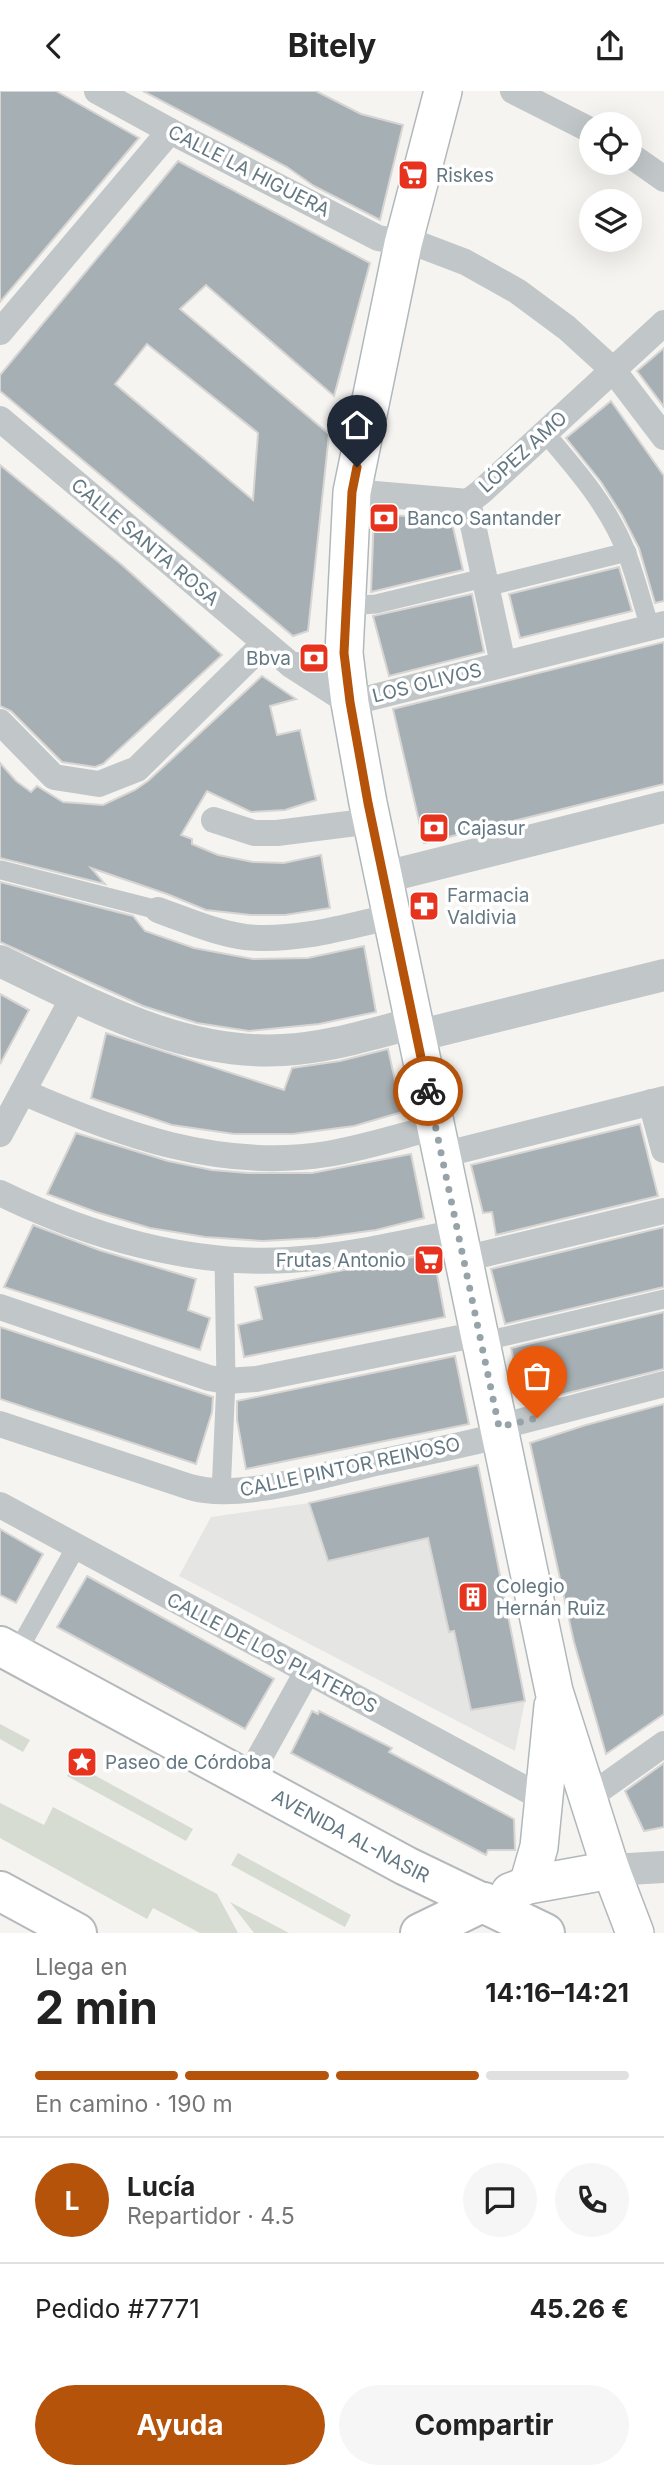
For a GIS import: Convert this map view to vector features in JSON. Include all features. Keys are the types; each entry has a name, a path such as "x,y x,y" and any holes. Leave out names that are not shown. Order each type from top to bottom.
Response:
{"main road":[{"path":"443,91 403,244 352,492 344,653 350,702 372,821 554,1691 611,1870 635,1933"},
{"name":"AVENIDA AL-NASIR","path":"8,1650 406,1866 545,1933"},
{"path":"528,1885 539,1847 554,1691"},
{"path":"420,1933 484,1902 528,1885 611,1870"},
{"path":"0,1892 64,1929"}],"street":[{"name":"CALLE LA HIGUERA","path":"97,91 378,238 423,246 465,262 517,291 567,328 613,370 664,437"},
{"path":"513,91 579,124"},
{"path":"0,332 170,131"},
{"path":"642,163 664,179"},
{"name":"LÓPEZ AMO","path":"352,492 468,502 664,323"},
{"name":"CALLE SANTA ROSA","path":"0,419 290,664 350,702"},
{"path":"545,433 603,506 627,552 657,625"},
{"path":"468,502 503,664"},
{"path":"346,606 376,604 627,552"},
{"name":"LOS OLIVOS","path":"350,702 657,625"},
{"path":"0,722 54,777 99,784 137,769 265,643"},
{"path":"290,664 311,667 344,653"},
{"path":"385,877 664,807"},
{"path":"214,820 254,833 277,834 372,821"},
{"path":"1,870 158,910 206,927 244,936 306,936 393,916"},
{"path":"0,961 176,1038 252,1051 315,1047 416,1030 664,975"},
{"path":"0,1134 75,996"},
{"path":"23,1092 131,1135 166,1145 211,1154 262,1157 326,1154 365,1147 439,1141 658,1101 664,1150"},
{"path":"0,1193 70,1222 129,1242 224,1259 271,1261 461,1245 664,1211"},
{"path":"221,1493 226,1381 224,1259"},
{"path":"0,1307 209,1378 226,1381 249,1380 480,1338 664,1299"},
{"name":"CALLE PINTOR REINOSO","path":"0,1424 190,1487 221,1493 310,1477 500,1431 664,1384"},
{"name":"CALLE DE LOS PLATEROS","path":"0,1505 544,1799"},
{"path":"8,1650 76,1547"},
{"path":"247,1780 307,1672"},
{"path":"588,1798 664,1744"},
{"path":"611,1870 664,1867"}],"shaded area":[{"path":"478,1465 525,1701 515,1751 179,1576 211,1517 309,1503"},
{"path":"0,1724 30,1740 23,1752 0,1739"},
{"path":"74,1764 193,1829 186,1841 67,1776"},
{"path":"0,1803 44,1825 53,1807 217,1894 238,1933 200,1933 153,1908 147,1919 0,1838"},
{"path":"238,1853 351,1915 345,1927 231,1865"},
{"path":"230,1902 289,1933 254,1933"}],"building":[{"path":"0,91 56,91 139,138 0,302"},
{"path":"143,91 316,91 361,114 403,125 380,220 314,186 287,167"},
{"path":"178,161 370,263 334,396 206,285 180,309 329,434 308,631 293,636 0,391 0,375","holes":["147,344 258,433 253,500 115,384"]},
{"path":"664,348 664,407 637,371"},
{"path":"611,401 664,476 664,601 655,603 639,548 622,515 601,482 566,438"},
{"path":"0,465 122,565 222,655 103,764 95,767 62,762 11,711 0,706"},
{"path":"374,514 451,519 463,570 371,592"},
{"path":"619,567 632,611 520,638 509,594"},
{"path":"472,594 484,652 389,676 373,616"},
{"path":"664,642 664,784 424,843 393,709"},
{"path":"262,676 296,699 270,706 277,735 300,730 316,800 285,810 251,812 207,791 181,835 192,839 192,844 218,855 253,862 284,863 321,855 330,908 285,915 251,915 206,910 91,868 105,884 0,858 0,763 16,781 31,792 37,786 63,802 103,805 148,781"},
{"path":"0,882 133,916 145,931 194,948 253,959 308,958 364,946 376,1012 319,1024 249,1031 197,1023 143,1006 0,942"},
{"path":"0,994 29,1010 0,1064"},
{"path":"106,1033 284,1090 292,1068 340,1061 388,1049 402,1112 354,1126 293,1134 234,1134 172,1125 91,1098"},
{"path":"640,1124 658,1196 496,1235 492,1212 483,1213 471,1165"},
{"path":"76,1133 168,1161 212,1170 248,1173 312,1173 411,1154 424,1218 376,1230 317,1238 263,1241 205,1237 150,1228 47,1194"},
{"path":"33,1225 99,1250 196,1279 188,1310 210,1318 200,1350 4,1287"},
{"path":"664,1227 664,1287 505,1324 491,1269"},
{"path":"433,1253 445,1317 244,1357 238,1325 262,1319 255,1287"},
{"path":"664,1312 664,1369 524,1404 511,1348"},
{"path":"0,1327 213,1397 212,1412 196,1464 0,1399"},
{"path":"455,1356 469,1424 246,1469 237,1420 237,1401"},
{"path":"664,1404 664,1714 606,1754 574,1642 530,1443"},
{"name":"Colegio Hernán Ruiz","path":"478,1465 525,1701 471,1710 454,1631 449,1632 428,1538 328,1561 309,1503"},
{"path":"0,1529 43,1554 16,1603 0,1595"},
{"path":"87,1576 274,1679 245,1729 57,1627"},
{"path":"312,1711 318,1714 319,1711 392,1748 389,1752 514,1819 515,1850 488,1850 486,1855 291,1753"},
{"path":"664,1763 664,1827 644,1831 625,1791"}],"way so far":[{"path":"428,1091 499,1427 537,1418"}],"place":[{"name":"Riskes","path":"413,175"},
{"name":"Banco Santander","path":"384,518"},
{"name":"Bbva","path":"314,658"},
{"name":"Cajasur","path":"434,828"},
{"name":"Farmacia Valdivia","path":"424,906"},
{"name":"Frutas Antonio","path":"429,1260"},
{"name":"Colegio Hernán Ruiz","path":"473,1597"},
{"name":"Paseo de Córdoba","path":"82,1762"}],"route":[{"path":"357,467 352,492 344,653 368,803 428,1091"}]}
